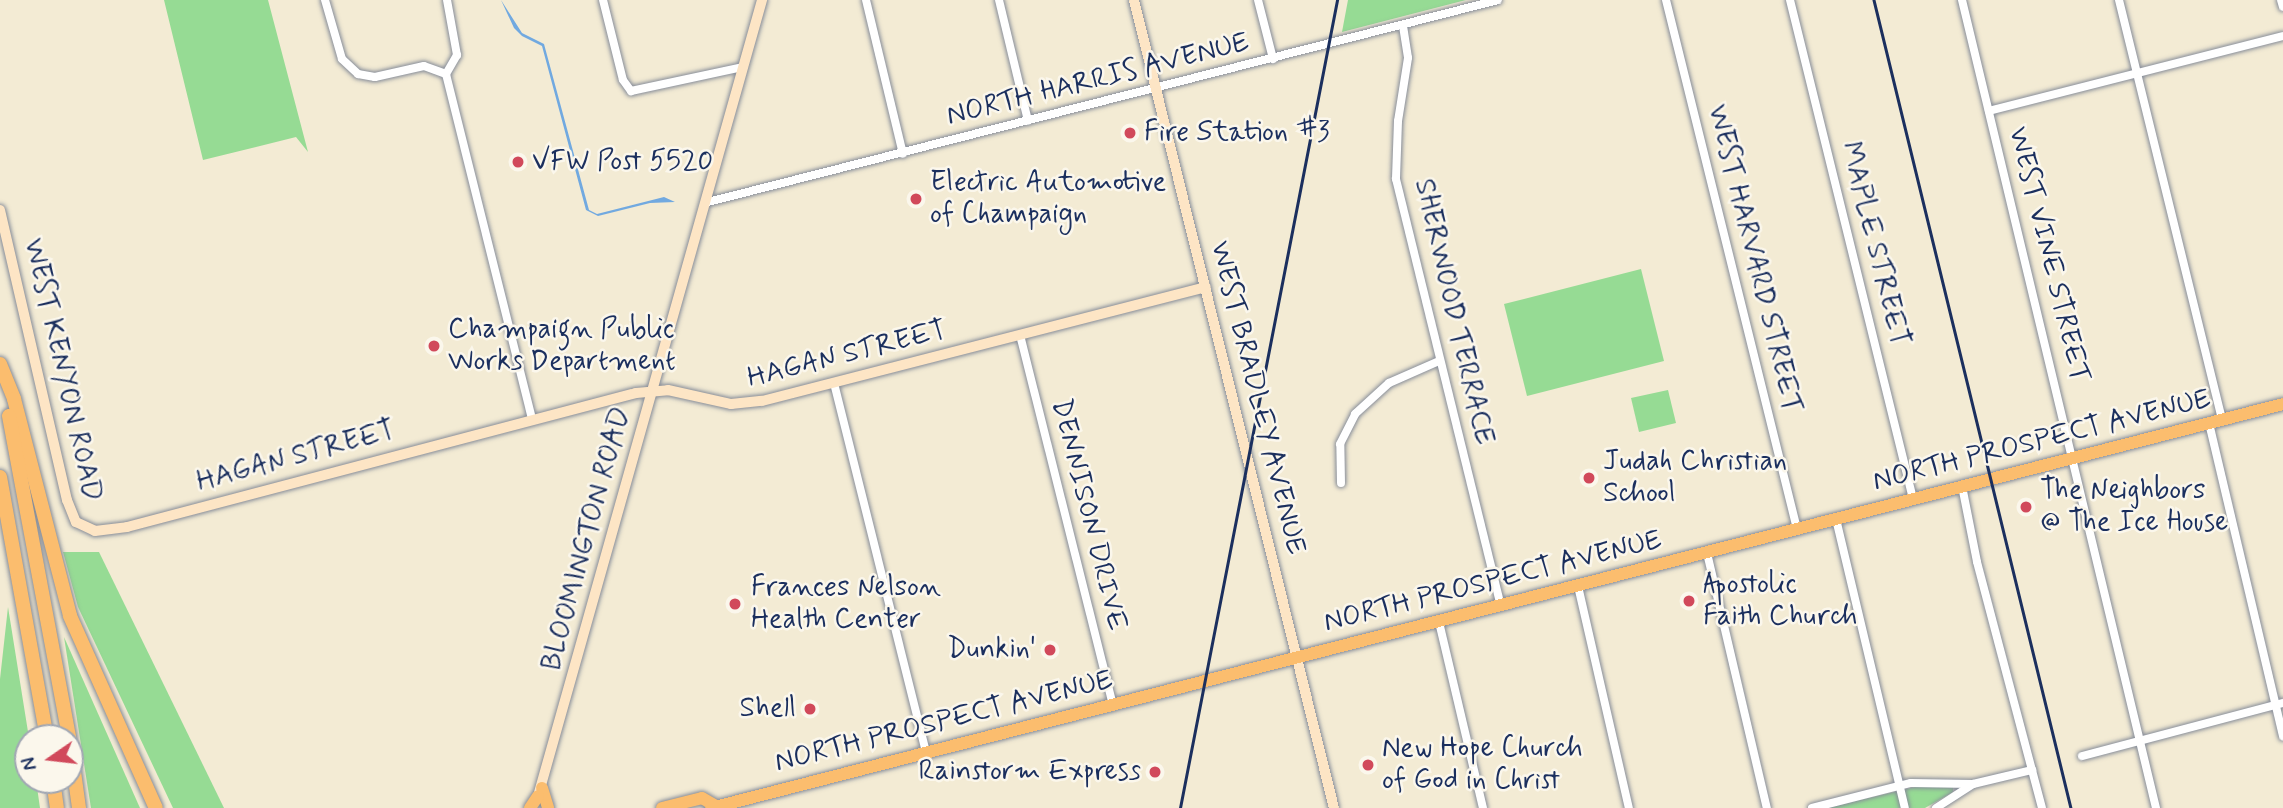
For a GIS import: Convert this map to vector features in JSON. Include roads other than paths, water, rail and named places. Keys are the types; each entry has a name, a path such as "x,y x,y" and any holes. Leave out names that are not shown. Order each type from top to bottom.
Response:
{"highway":[{"path":"0,364 14,399 70,616 156,808"},
{"path":"0,374 66,724"},
{"path":"0,477 44,724"}],"main road":[{"name":"BLOOMINGTON ROAD","path":"538,797 652,390 708,202 762,0"},
{"name":"WEST BRADLEY AVENUE","path":"1133,0 1299,658 1334,808"},
{"name":"WEST KENYON ROAD","path":"0,210 67,499 76,522 92,530"},
{"name":"HAGAN STREET","path":"92,530 127,527 532,418 652,390 746,404 1206,287"},
{"name":"NORTH PROSPECT AVENUE","path":"662,808 702,798 714,807 748,796 1299,658 2283,404"},
{"path":"737,808 748,796"},
{"path":"530,808 538,797 548,808"}],"street":[{"path":"325,0 338,49 346,65 358,74 375,77 424,66 446,74"},
{"path":"447,0 457,55 446,74 532,418"},
{"path":"603,0 623,80 631,91 743,67"},
{"path":"866,0 903,154"},
{"path":"999,0 1028,121"},
{"path":"1258,0 1273,59"},
{"name":"NORTH HARRIS AVENUE","path":"708,202 1498,0"},
{"name":"WEST HARVARD STREET","path":"1666,0 1797,529"},
{"name":"MAPLE STREET","path":"1790,0 1913,499"},
{"name":"WEST VINE STREET","path":"1962,0 2156,808"},
{"path":"2119,0 2222,420"},
{"path":"2281,0 2283,7"},
{"name":"SHERWOOD TERRACE","path":"1404,26 1408,58 1396,179 1500,606"},
{"path":"1989,111 2283,36"},
{"name":"DENNISON DRIVE","path":"1020,335 1113,705"},
{"path":"1341,483 1340,444 1363,405 1390,383 1439,361"},
{"path":"834,383 926,752"},
{"path":"2209,423 2279,704 2283,736"},
{"path":"1962,486 2042,808"},
{"path":"1836,519 1905,808"},
{"path":"1707,553 1767,808"},
{"path":"1577,586 1629,808"},
{"path":"1439,622 1483,808"},
{"path":"2082,756 2279,704"},
{"path":"1936,808 1973,784 2032,770"},
{"path":"1812,808 1900,785 1947,781 1973,784"}],"water":[{"path":"501,0 522,33 544,44 589,210 597,214 664,197 675,202 650,203 598,216 586,210 542,46 522,36 514,28"}],"railway":[{"path":"1180,808 1337,0"},
{"path":"1874,0 2071,808"}],"place":[{"name":"Fire Station #3","path":"1130,133"},
{"name":"VFW Post 5520","path":"518,162"},
{"name":"Electric Automotive of Champaign","path":"916,199"},
{"name":"Champaign Public Works Department","path":"434,346"},
{"name":"Judah Christian School","path":"1589,478"},
{"name":"The Neighbors @ The Ice House","path":"2026,507"},
{"name":"Apostolic Faith Church","path":"1689,601"},
{"name":"Frances Nelson Health Center","path":"735,604"},
{"name":"Dunkin'","path":"1050,650"},
{"name":"Shell","path":"810,709"},
{"name":"New Hope Church of God in Christ","path":"1368,765"},
{"name":"Rainstorm Express","path":"1155,772"}]}
